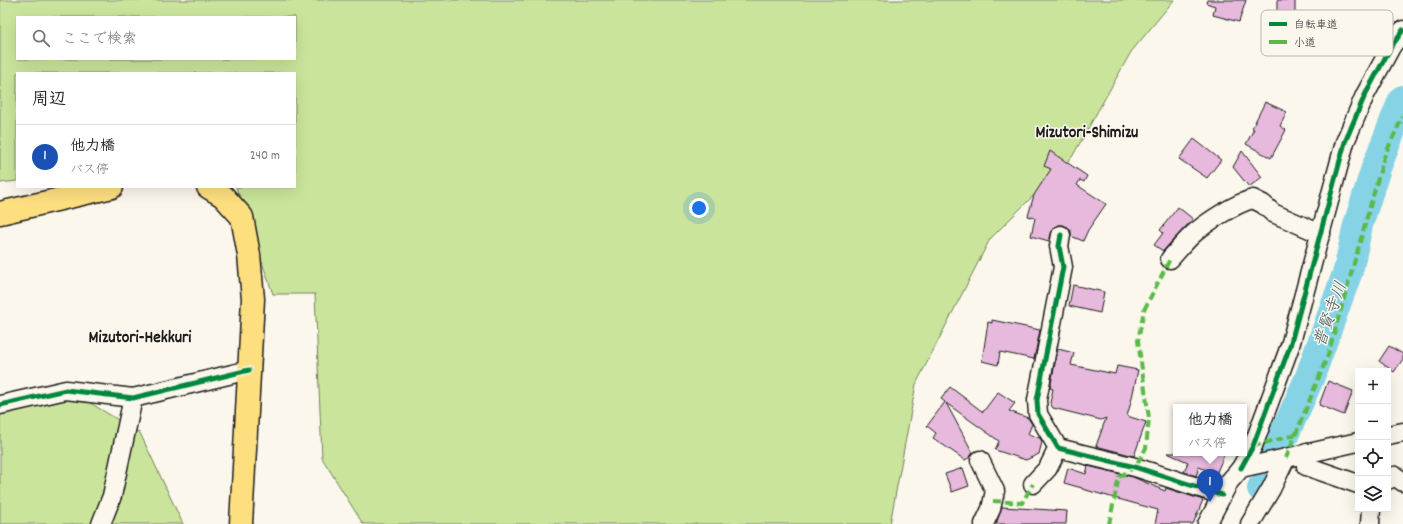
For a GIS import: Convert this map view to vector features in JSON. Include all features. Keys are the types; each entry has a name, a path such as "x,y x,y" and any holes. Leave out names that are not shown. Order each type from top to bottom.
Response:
{"main road":[{"path":"0,213 108,188"},
{"path":"210,188 223,196 242,217 249,255 253,299 241,524"}],"street":[{"path":"1393,44 1403,30"},
{"path":"1249,466 1252,446 1290,346 1346,142 1365,95 1386,56"},
{"path":"1170,259 1191,236 1245,200 1253,198 1273,213 1321,234"},
{"path":"1061,235 1059,246 1063,267 1037,400 1038,414 1058,448 1136,467 1222,495"},
{"path":"0,405 66,390 133,398 250,370"},
{"path":"101,524 112,496 133,398"},
{"path":"1391,434 1403,432"},
{"path":"1207,524 1229,482 1249,466 1355,443"},
{"path":"1033,484 1048,468 1058,448"},
{"path":"1307,453 1306,466 1355,483"},
{"path":"1250,524 1271,489 1282,459"},
{"path":"980,460 995,491 991,509 984,524"},
{"path":"1391,478 1395,476 1403,482"},
{"path":"1370,524 1371,512"}],"green space":[{"path":"0,0 1174,0 1131,52 1072,157 990,239 916,384 890,524 363,524 322,458 315,294 273,294 236,188 296,188 296,72 16,72 16,181 0,183"},
{"path":"72,392 140,433 183,524 0,524 0,414"}],"building":[{"path":"1207,0 1246,0 1239,22 1213,15 1215,6 1206,3"},
{"path":"1277,0 1295,0 1295,10 1277,10"},
{"path":"1265,102 1287,112 1280,126 1286,130 1271,158 1246,144"},
{"path":"1194,139 1221,160 1207,178 1179,159"},
{"path":"1050,151 1087,176 1084,182 1080,180 1077,185 1106,204 1088,230 1083,241 1071,236 1071,231 1068,227 1062,225 1058,225 1053,228 1049,241 1031,236 1035,218 1028,216 1034,195 1051,169 1044,166"},
{"path":"1242,151 1262,177 1249,187 1233,167"},
{"path":"1178,207 1193,219 1163,251 1154,245 1163,233 1160,230"},
{"path":"1073,285 1104,292 1100,313 1069,306"},
{"path":"992,320 1040,330 1034,359 1000,352 998,365 982,361 988,322 992,323"},
{"path":"1389,346 1403,354 1403,359 1394,372 1391,368 1389,368 1379,361"},
{"path":"1058,349 1074,353 1071,365 1115,374 1117,366 1138,370 1127,416 1146,422 1134,456 1096,446 1106,418 1101,420 1053,408 1050,403 1053,389 1050,388"},
{"path":"1328,381 1353,391 1344,415 1319,405"},
{"path":"950,387 983,412 998,392 1015,403 1009,411 1028,418 1032,424 1028,434 1040,438 1042,442 1039,454 1026,460 995,450 999,441 946,403 973,453 965,460 933,438 936,433 927,426 945,402 941,399"},
{"path":"1174,456 1224,456 1216,474 1199,467 1196,476 1184,472 1188,462"},
{"path":"1088,466 1133,477 1165,491 1166,488 1203,500 1193,524 1155,524 1158,510 1064,483 1068,468 1086,474"},
{"path":"963,468 969,486 952,492 945,474"},
{"path":"1002,507 1067,511 1066,524 996,524"}],"waterway":[{"name":"普賢寺川","path":"1262,488 1269,475 1281,442 1309,379 1348,271 1358,225 1376,168 1403,100"}],"marked path":[{"path":"1286,458 1328,355 1384,157 1403,116"},
{"path":"1109,524 1119,477 1135,467 1146,448 1149,418 1138,341 1144,310 1170,259"},
{"path":"1253,446 1295,435"},
{"path":"993,501 1022,503 1033,484"}],"cycle path":[{"path":"1393,44 1403,30"},
{"path":"1241,468 1253,446 1290,346 1345,142 1365,95 1386,56"},
{"path":"1061,235 1059,246 1063,267 1037,400 1038,414 1058,448 1135,467 1222,495"},
{"path":"0,405 66,390 133,398 249,370"}],"place":[{"name":"他力橋","path":"1210,502"}],"district":[{"name":"Mizutori-Shimizu","path":"1087,134"},
{"name":"Mizutori-Hekkuri","path":"140,339"}]}
